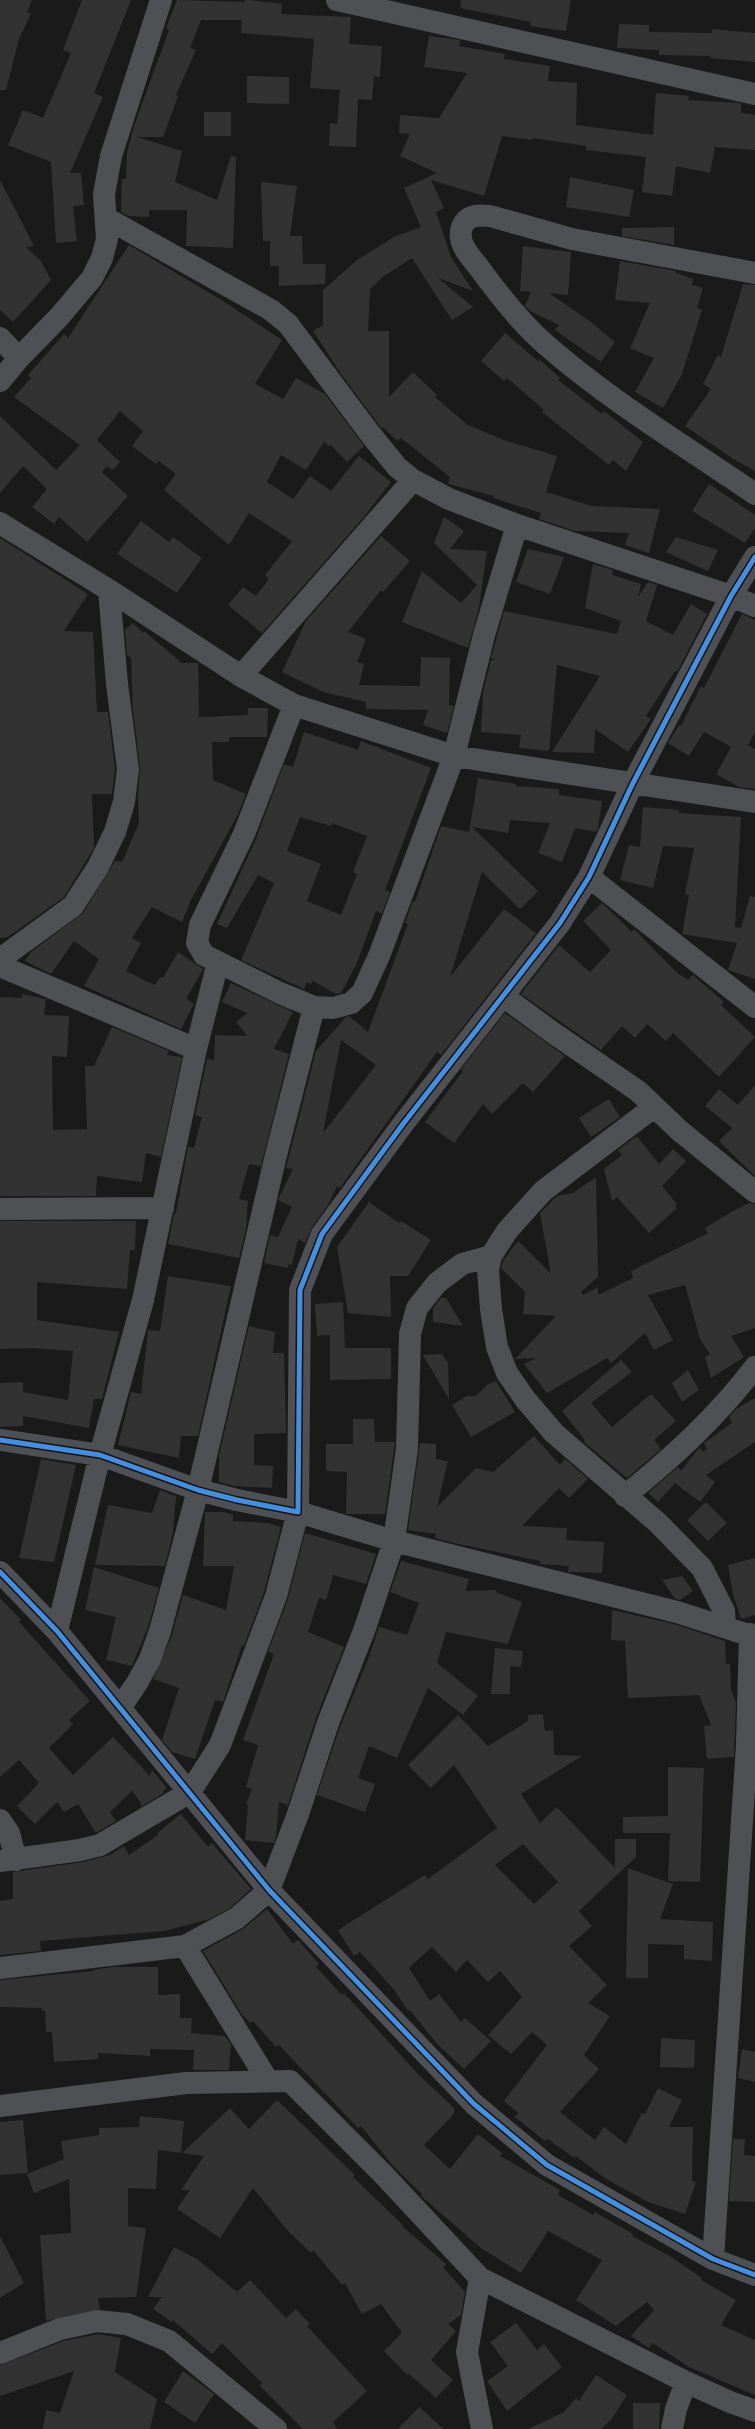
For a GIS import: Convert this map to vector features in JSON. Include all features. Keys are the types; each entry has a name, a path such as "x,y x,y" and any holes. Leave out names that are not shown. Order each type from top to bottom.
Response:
{"street":[{"path":"0,381 19,358 59,317 92,278 102,258 106,239 104,194 111,156 161,0"},
{"path":"337,0 755,94"},
{"path":"755,273 572,239 490,216 476,214 465,221 460,232 463,247 498,294 545,344 606,391 755,494"},
{"path":"106,218 271,310 288,324 371,435 397,467 413,480 449,499 517,525 731,596 755,606"},
{"path":"0,338 19,358"},
{"path":"241,676 360,543 413,480"},
{"path":"0,523 109,590 241,676 294,705 454,756 632,785 755,802"},
{"path":"294,705 244,834 200,925 197,943 204,955 280,993 314,1006 333,1008 351,1003 362,993 379,956 454,756 484,635 517,525"},
{"path":"0,1820 9,1833 8,1860 80,1850 100,1845 190,1792 220,1745 276,1596 298,1512 300,1290 322,1234 403,1124 560,923 589,877 632,785 731,596 755,557"},
{"path":"0,959 73,906 98,868 115,832 124,802 128,769 109,590"},
{"path":"589,877 755,1007"},
{"path":"57,1631 100,1455 143,1300 196,1049 218,962"},
{"path":"0,966 196,1049"},
{"path":"503,996 552,1032 611,1071 638,1091 680,1131 755,1192"},
{"path":"120,1708 144,1671 160,1631 198,1490 276,1155 314,1006"},
{"path":"654,1107 543,1190 508,1231 491,1256 488,1270 491,1309 497,1347 507,1373 525,1400 554,1432 625,1496 658,1523 702,1568 724,1611 725,1625"},
{"path":"0,1209 163,1208"},
{"path":"0,1968 185,1946 238,1918 269,1890 298,1814 328,1723 365,1628 394,1541 407,1449 410,1334 417,1308 437,1283 462,1264 491,1256"},
{"path":"625,1496 676,1454 714,1418 755,1367"},
{"path":"0,1440 100,1455 198,1490 237,1500 298,1512 394,1541 562,1582 725,1625 752,1636 747,1745 713,2259"},
{"path":"0,1572 57,1631 269,1890 405,2034 486,2114 548,2165 713,2259 755,2275"},
{"path":"185,1946 268,2081"},
{"path":"0,2106 186,2083 290,2081 381,2172 480,2278 686,2382 730,2402 755,2411"},
{"path":"480,2278 468,2352 482,2429"},
{"path":"0,2353 60,2329 97,2321 127,2324 169,2341 276,2429"},
{"path":"672,2429 676,2409 686,2382"}],"building":[{"path":"0,0 32,0 27,12 31,14 19,39 6,90 0,90"},
{"path":"82,0 131,0 94,93 103,97 70,173 81,173 84,205 73,206 77,241 56,243 51,162 8,145 23,110 43,118 71,53 63,50"},
{"path":"177,0 244,2 245,0 249,0 282,4 281,14 351,17 349,44 382,46 380,77 374,76 372,100 358,99 356,147 329,146 330,123 337,124 340,90 310,88 314,39 241,33 242,20 201,20 190,48 196,50 176,95 178,96 163,137 137,137 182,151 175,182 217,200 231,156 236,157 233,248 186,246 187,210 149,210 149,217 128,216 121,212 122,179 126,179 127,153 134,126 169,30 166,28"},
{"path":"461,0 571,0 566,31 530,26 531,22 460,8"},
{"path":"619,24 649,25 649,32 712,33 712,29 755,33 755,62 710,58 710,56 659,55 659,50 617,48"},
{"path":"429,36 460,40 459,46 505,54 504,59 550,66 548,81 577,83 576,125 653,135 656,93 689,96 688,100 739,103 741,104 741,113 755,115 755,150 715,147 710,173 676,166 672,196 642,192 646,157 586,150 586,146 533,138 532,140 502,136 484,196 431,180 444,208 436,212 451,257 473,291 438,278 473,307 452,320 412,258 384,276 370,289 368,331 389,331 389,397 413,372 437,395 435,397 468,425 504,440 557,456 546,492 592,506 660,509 649,553 625,545 629,533 575,531 539,519 541,513 493,498 494,496 448,484 450,477 401,438 397,441 383,427 382,429 341,374 313,331 323,325 323,290 357,260 394,237 421,227 404,188 437,173 400,156 410,134 399,133 400,115 439,118 467,73 424,67"},
{"path":"247,76 289,77 289,104 247,103"},
{"path":"204,112 231,112 231,136 204,136"},
{"path":"570,177 634,190 629,217 566,207"},
{"path":"0,180 34,246 26,247 41,261 51,280 13,322 0,310"},
{"path":"261,182 297,186 290,236 302,236 303,264 326,264 325,284 279,286 279,266 270,266 270,241 263,241"},
{"path":"674,227 674,245 622,236 622,228"},
{"path":"129,245 223,301 282,340 255,384 283,399 296,378 325,394 364,446 347,462 331,445 329,446 324,442 306,470 281,455 267,482 293,499 310,476 331,491 359,456 391,482 362,519 262,633 228,605 243,587 256,596 269,579 265,575 292,541 249,513 229,545 164,490 176,474 159,461 156,464 132,446 143,431 120,411 97,440 120,462 113,470 107,466 102,472 128,496 87,542 59,517 54,524 32,507 47,489 23,466 0,493 0,416 56,470 80,445 14,397 31,378 28,375 64,334 68,338"},
{"path":"523,246 571,252 568,295 549,293 591,322 615,342 601,362 555,330 559,325 530,311 525,306 531,292 520,291"},
{"path":"620,261 676,271 676,273 693,279 692,285 703,288 697,308 702,310 682,374 663,408 635,392 654,358 630,348 650,303 615,300"},
{"path":"743,284 755,285 755,471 735,460 685,426 711,389 703,384 718,355 721,357"},
{"path":"505,333 538,361 539,359 560,378 558,380 602,414 604,411 643,442 626,471 613,460 609,465 542,412 544,410 507,378 504,381 481,361"},
{"path":"709,484 755,515 755,528 745,543 692,511"},
{"path":"444,517 464,531 450,549 487,551 479,608 468,648 402,622 422,571 461,603 477,585 434,543"},
{"path":"141,521 169,542 173,537 202,558 177,593 117,554"},
{"path":"381,536 410,561 383,592 381,590 348,632 366,639 357,662 364,664 359,685 420,686 421,657 450,658 449,705 454,706 447,733 423,725 428,710 366,709 366,702 323,692 282,672 306,621"},
{"path":"676,537 718,550 708,571 666,552"},
{"path":"0,538 88,594 64,631 93,632 97,712 108,712 115,769 112,794 92,794 94,848 64,897 8,937 0,938"},
{"path":"528,549 564,557 550,594 516,582"},
{"path":"593,564 613,570 612,575 641,584 638,597 648,582 657,585 646,621 673,635 691,604 707,614 677,672 675,671 646,716 651,719 628,752 595,729 594,753 552,752 600,676 557,665 549,751 519,748 521,735 481,732 483,693 491,660 496,660 491,658 504,611 617,634 621,621 585,608"},
{"path":"742,614 755,620 755,732 748,745 755,749 755,789 739,787 716,774 731,747 704,732 689,756 668,743 679,725 681,726 701,686 704,688"},
{"path":"133,623 143,633 144,631 182,663 198,663 199,717 248,715 248,708 268,708 267,737 229,737 229,742 212,742 213,780 246,794 238,814 190,902 182,922 152,907 132,938 141,943 126,971 155,985 160,977 163,978 178,952 203,969 186,999 194,1004 181,1029 84,986 99,959 74,941 51,974 25,961 31,952 83,913 115,861 122,862 139,823 138,794 140,767 133,710 131,658 127,655 125,630"},
{"path":"304,732 358,750 361,741 431,768 385,890 390,892 382,914 376,911 356,965 341,993 336,994 313,981 311,984 307,982 304,989 241,960 274,883 258,875 227,928 217,924 256,839 284,764 293,767","holes":["300,817 331,826 332,823 367,836 353,872 357,874 341,915 307,901 321,864 287,851"]},
{"path":"478,778 516,784 516,786 559,789 559,795 602,801 598,829 596,832 575,828 562,862 538,853 550,823 510,820 508,833 472,827 538,891 520,909 482,872 450,977 504,909 536,933 441,1055 437,1052 340,1188 337,1186 328,1205 312,1227 305,1243 298,1239 292,1265 289,1264 288,1268 264,1263 270,1235 278,1237 292,1207 278,1200 293,1169 286,1168 316,1051 346,1017 349,1016 368,1032 408,924 405,923 413,901 415,902 441,826 469,832","holes":["341,1040 376,1065 323,1133"]},
{"path":"643,807 679,810 679,813 741,817 735,927 741,928 750,896 755,897 755,979 728,970 737,943 682,934 689,895 685,894 694,848 663,846 653,888 620,880 629,845 640,847"},
{"path":"602,903 632,932 634,929 676,972 688,980 693,975 724,1002 721,1005 755,1037 719,1077 673,1033 666,1041 647,1024 635,1038 622,1026 601,1050 521,994 559,945 590,972 611,950 583,921"},
{"path":"231,983 293,1012 274,1049 289,1054 261,1166 249,1164 239,1199 248,1201 246,1229 239,1258 168,1244 174,1214 176,1213 188,1147 194,1148 202,1117 195,1116 207,1059 214,1060 215,1035 247,1036 236,1022 247,1013 222,1002"},
{"path":"22,994 46,999 44,1015 69,1016 67,1057 52,1056 53,1130 87,1129 85,1066 94,1066 112,1027 169,1051 167,1055 182,1057 161,1157 146,1153 142,1182 97,1176 96,1196 0,1196 0,997 22,998"},
{"path":"505,1013 565,1056 533,1092 523,1083 492,1114 483,1104 454,1143 425,1122 463,1071 461,1069"},
{"path":"755,1085 755,1176 719,1141 732,1128 705,1106 719,1089 738,1105"},
{"path":"609,1099 620,1117 591,1137 579,1118"},
{"path":"637,1136 659,1164 673,1149 686,1161 662,1186 676,1203 676,1209 649,1233 617,1197 612,1201 604,1169 622,1155 618,1150"},
{"path":"596,1177 598,1277 581,1292 583,1295 598,1287 598,1295 633,1278 631,1271 708,1233 705,1228 733,1211 749,1203 755,1204 755,1328 731,1336 744,1357 711,1378 705,1357 710,1354 700,1339 685,1285 648,1295 673,1340 654,1350 645,1333 611,1363 607,1358 547,1393 524,1364 536,1358 515,1359 556,1316 523,1314 525,1292 501,1268 503,1261 518,1241 551,1274 540,1213 557,1196 573,1193"},
{"path":"369,1202 399,1223 401,1221 431,1240 408,1276 390,1276 391,1317 348,1313 337,1247"},
{"path":"0,1221 136,1221 135,1250 130,1250 127,1289 37,1282 37,1320 119,1332 102,1399 94,1399 89,1428 23,1416 23,1426 0,1427 0,1383 23,1382 23,1392 68,1400 73,1351 34,1348 0,1349"},
{"path":"168,1276 231,1286 198,1436 181,1436 179,1458 118,1445 131,1392 141,1394 148,1330 160,1331"},
{"path":"441,1298 446,1298 463,1326 433,1322 433,1308"},
{"path":"343,1302 345,1348 391,1348 391,1379 330,1380 330,1335 317,1336 315,1304"},
{"path":"249,1326 275,1332 273,1353 284,1353 286,1433 254,1434 254,1465 273,1466 272,1488 234,1486 219,1482 219,1455"},
{"path":"442,1354 448,1363 449,1399 423,1355"},
{"path":"621,1360 632,1372 591,1403 612,1427 651,1394 676,1421 654,1440 661,1449 627,1478 584,1442 585,1440 562,1411"},
{"path":"688,1370 699,1390 682,1402 672,1383"},
{"path":"496,1381 515,1412 471,1437 452,1405 467,1396 476,1396 487,1385"},
{"path":"755,1398 755,1442 706,1475 715,1482 700,1502 675,1483 658,1502 648,1493 678,1467 681,1471 699,1448 703,1452 707,1449 704,1443 732,1423 729,1417 736,1409"},
{"path":"353,1419 374,1419 375,1442 395,1442 385,1514 346,1514 347,1472 326,1471 326,1444 353,1444"},
{"path":"534,1436 560,1465 565,1459 588,1479 569,1498 559,1488 522,1526 567,1528 566,1540 604,1542 602,1573 568,1572 569,1566 540,1564 540,1561 435,1538 436,1534 408,1530 420,1443 436,1444 436,1459 448,1461 437,1507 476,1468 493,1472"},
{"path":"41,1459 76,1465 54,1562 19,1558"},
{"path":"160,1490 176,1496 173,1533 165,1566 95,1565 108,1505 152,1513"},
{"path":"706,1502 727,1523 708,1541 687,1520"},
{"path":"205,1512 224,1512 233,1515 233,1521 267,1523 281,1527 264,1592 244,1646 242,1645 223,1702 215,1700 195,1759 172,1752 162,1740 179,1688 153,1679 172,1635 183,1595 226,1610 234,1566 203,1566"},
{"path":"305,1533 376,1554 366,1584 333,1575 326,1600 319,1598 308,1632 344,1647 316,1718 288,1805 279,1802 274,1843 245,1840 248,1805 246,1804 252,1789 246,1787 258,1745 243,1740 274,1654 268,1652 288,1599"},
{"path":"755,1558 755,1615 741,1619 733,1594 728,1565"},
{"path":"401,1561 469,1579 465,1591 496,1590 496,1592 522,1602 508,1644 446,1632 437,1663 478,1696 463,1715 428,1688 397,1758 369,1746 358,1778 375,1784 365,1812 317,1795 340,1727 369,1657 379,1627 407,1635 419,1603 390,1592"},
{"path":"94,1567 159,1588 148,1627 132,1666 106,1660 116,1617 85,1610"},
{"path":"682,1576 693,1591 680,1600 675,1599 662,1580"},
{"path":"0,1598 21,1620 19,1622 90,1701 69,1720 73,1724 49,1748 73,1775 113,1737 150,1776 152,1770 167,1788 163,1791 164,1793 140,1807 141,1803 132,1791 110,1812 116,1821 96,1833 78,1804 64,1812 57,1802 35,1824 17,1806 39,1783 19,1760 0,1777"},
{"path":"612,1610 674,1624 725,1641 726,1664 730,1664 731,1690 736,1703 734,1757 707,1759 704,1726 711,1725 699,1695 628,1698 625,1641 611,1640"},
{"path":"495,1648 523,1651 521,1667 510,1666 510,1694 491,1694"},
{"path":"543,1714 545,1731 553,1730 554,1755 582,1756 521,1794 540,1823 557,1807 615,1868 615,1839 636,1839 636,1857 579,1911 592,1926 569,1946 607,1985 588,2003 610,2016 584,2055 599,2069 560,2112 595,2140 604,2127 626,2144 642,2113 645,2114 658,2088 682,2100 669,2127 693,2127 692,2181 696,2182 685,2214 648,2202 606,2179 576,2156 574,2158 548,2139 545,2141 515,2117 518,2113 504,2101 547,2045 532,2032 511,2054 488,2035 522,1997 500,1971 488,1982 467,1960 456,1972 432,1947 409,1968 430,2001 439,1994 461,2022 465,2018 491,2041 464,2069 437,2044 410,2010 408,2011 395,1991 360,1952 354,1956 338,1930 425,1875 428,1879 497,1828 454,1765 431,1788 408,1765 458,1715 488,1746 528,1721 528,1715","holes":["523,1844 558,1882 534,1904 495,1865"]},
{"path":"668,1767 704,1768 700,1882 668,1881 670,1833 623,1833 623,1817 668,1816"},
{"path":"181,1814 208,1847 212,1843 251,1889 230,1908 210,1919 164,1931 40,1941 41,1951 0,1955 0,1901 13,1899 13,1872 83,1862 110,1855 124,1846 129,1855 158,1835 157,1833"},
{"path":"628,1868 673,1884 660,1919 713,1922 712,1961 684,1959 684,1945 648,1944 648,1978 626,1978"},
{"path":"267,1909 293,1944 298,1940 319,1964 316,1967 342,1995 344,1993 419,2075 454,2108 454,2114 424,2145 450,2169 478,2134 502,2153 500,2156 560,2190 558,2195 593,2215 595,2212 633,2234 632,2236 668,2255 702,2278 701,2280 736,2300 721,2325 755,2340 755,2395 689,2367 653,2343 649,2348 631,2336 654,2310 647,2302 616,2326 576,2300 602,2260 548,2231 521,2273 481,2248 421,2196 422,2194 394,2167 361,2126 358,2128 279,2045 276,2047 253,2021 250,2023 241,2013 203,1951 243,1929"},
{"path":"112,1967 158,1967 158,1995 180,1994 180,2018 192,2018 191,2033 225,2036 231,2044 229,2070 193,2070 194,2050 150,2049 150,2056 98,2053 98,2059 54,2062 52,2032 46,2032 45,2010 42,2011 42,2008 0,2007 0,1980 93,1971"},
{"path":"661,2038 695,2040 694,2068 660,2067"},
{"path":"742,2049 755,2052 755,2082 738,2078"},
{"path":"277,2100 355,2175 353,2177 403,2225 402,2226 446,2264 443,2267 465,2292 461,2315 448,2324 456,2331 431,2360 453,2380 436,2398 409,2374 407,2375 384,2351 402,2333 381,2304 362,2314 345,2283 342,2285 313,2250 311,2253 288,2231 253,2188 220,2238 177,2209 190,2190 181,2190 204,2156 182,2153 230,2108 249,2129"},
{"path":"140,2116 184,2121 181,2153 158,2150 156,2189 128,2188 128,2226 146,2228 136,2297 98,2298 100,2309 46,2321 40,2235 71,2233 69,2179 34,2193 27,2174 64,2159 61,2141 99,2135 99,2128 139,2127"},
{"path":"23,2120 28,2173 0,2175 0,2122"},
{"path":"733,2139 745,2139 744,2155 755,2156 755,2202 729,2201"},
{"path":"0,2236 24,2283 0,2298"},
{"path":"174,2247 197,2259 237,2292 250,2280 286,2318 296,2309 310,2324 307,2326 367,2391 333,2422 337,2429 303,2429 260,2386 262,2383 222,2343 212,2354 173,2320 172,2322 153,2309 162,2297 148,2297"},
{"path":"516,2323 537,2350 544,2344 562,2367 507,2411 487,2381 508,2366 490,2342"},
{"path":"98,2334 121,2338 115,2372 157,2399 150,2429 43,2429 46,2410 60,2413 74,2371 0,2396 0,2365 64,2341"},
{"path":"183,2371 214,2394 195,2423 164,2402"},
{"path":"596,2375 627,2395 611,2420 601,2429 528,2429 564,2412 576,2398 579,2401"},
{"path":"633,2403 660,2403 659,2429 633,2429"},
{"path":"419,2407 444,2429 398,2429"}],"cycle path":[{"path":"0,1440 100,1455 198,1490 237,1500 298,1512 300,1290 322,1234 403,1124 560,923 589,877 632,785 731,596 755,557"},
{"path":"0,1572 57,1631 269,1890 474,2104 547,2165 713,2259 755,2275"}]}
